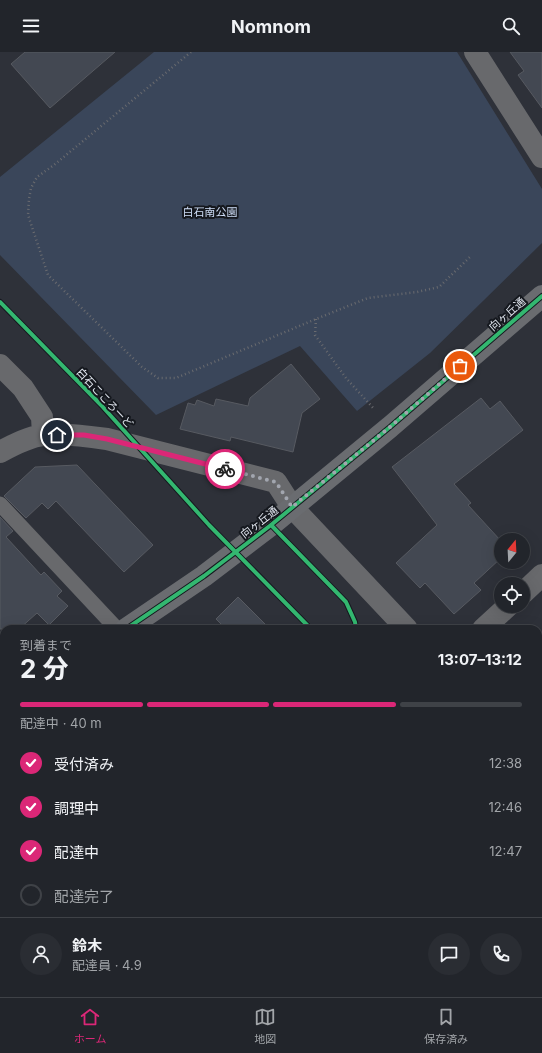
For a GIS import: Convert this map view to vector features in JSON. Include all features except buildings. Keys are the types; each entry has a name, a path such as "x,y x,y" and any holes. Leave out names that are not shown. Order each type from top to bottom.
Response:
{"street":[{"path":"475,52 542,157"},
{"name":"向ヶ丘通","path":"132,625 204,576 265,529 390,427 542,296"},
{"path":"0,365 23,388 42,416 43,435"},
{"path":"0,452 13,445 43,435 84,435 107,439 276,482 292,507 403,625"},
{"path":"530,586 542,575"},
{"path":"487,625 500,613"}],"lane":[{"path":"0,504 113,625"}],"path":[{"path":"190,52 37,177 31,188 28,215 48,275 142,367 158,378 176,378 368,298 417,292 439,287 471,256"},
{"path":"316,319 315,335 346,378 390,427"},
{"path":"265,529 303,558"},
{"path":"346,602 355,625"}],"green space":[{"name":"白石南公園","path":"154,52 457,52 542,189 542,243 430,353 357,411 300,346 156,415 0,255 0,177"}],"cycle path":[{"path":"132,625 204,576 271,525 390,427 542,296"},
{"name":"白石こころーど","path":"0,302 101,405 209,525 307,625"},
{"path":"271,525 346,602 355,625"}],"way so far":[{"path":"225,469 276,482 292,507 390,427 460,366"}],"route":[{"path":"57,435 84,435 107,439 225,469"}]}
